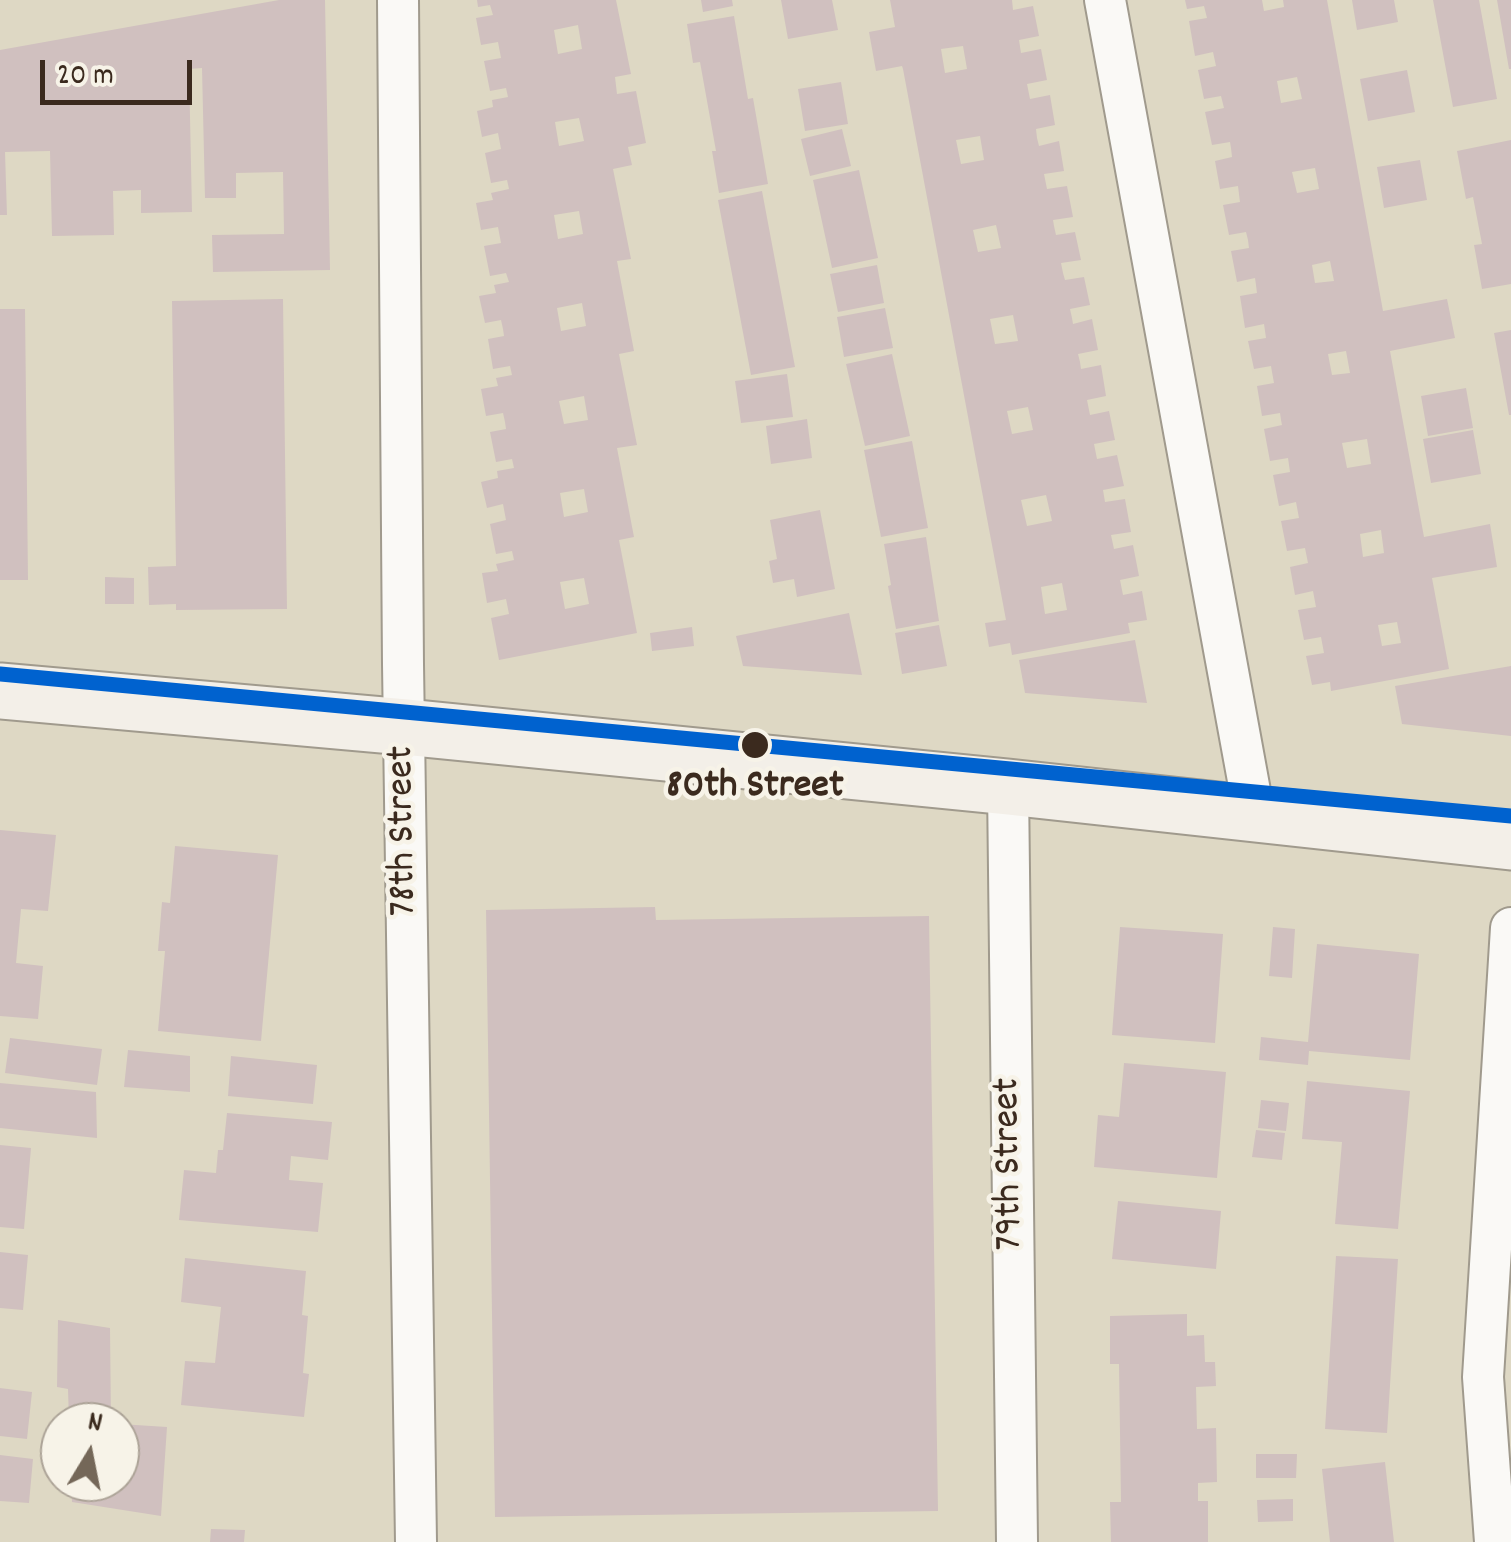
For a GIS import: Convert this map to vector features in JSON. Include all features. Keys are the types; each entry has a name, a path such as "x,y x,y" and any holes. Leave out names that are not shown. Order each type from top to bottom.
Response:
{"street":[{"name":"78th Street","path":"398,0 416,1542"},
{"path":"1105,0 1254,813"},
{"path":"0,691 1008,787 1511,842"},
{"name":"79th Street","path":"1008,787 1017,1542"},
{"path":"1495,1542 1483,1377 1511,928"}],"building":[{"path":"279,0 325,0 330,270 213,272 212,235 284,234 283,172 236,173 236,198 205,198 202,68 189,69 192,212 141,213 141,190 113,191 114,235 52,236 50,151 5,152 7,215 0,215 0,50"},
{"path":"477,0 616,0 631,74 615,77 617,94 636,91 646,143 628,147 632,165 613,169 631,259 617,261 634,351 619,354 637,445 617,448 634,537 619,540 637,633 499,660 491,618 509,614 506,599 487,603 482,573 498,571 496,564 514,560 512,551 496,554 490,524 506,520 503,504 487,508 481,482 498,478 497,471 514,468 512,459 496,462 490,432 506,429 505,422 503,413 486,416 481,389 498,386 496,378 512,375 510,366 493,369 488,339 504,336 503,329 501,320 485,323 479,296 496,293 494,285 509,282 506,273 490,276 484,246 501,243 498,227 481,230 476,203 493,200 491,193 509,189 507,180 491,183 485,153 501,149 498,133 482,137 477,111 493,107 492,100 508,97 506,88 490,91 484,61 501,58 498,42 481,45 476,18 493,15 490,5 478,7","holes":["578,25 582,49 558,54 554,30","579,118 584,141 559,146 555,122","579,211 583,234 558,239 554,215","582,303 586,326 561,331 557,308","584,396 588,420 564,424 559,401","584,489 588,512 564,517 560,493","584,578 589,604 565,609 560,582"]},
{"path":"701,0 732,0 733,6 703,12"},
{"path":"781,0 832,0 838,30 788,39"},
{"path":"890,0 1012,0 1013,10 1033,6 1039,36 1019,40 1021,53 1041,49 1047,80 1027,84 1030,99 1050,95 1055,125 1036,129 1037,138 1039,146 1059,141 1064,171 1044,174 1047,189 1067,186 1073,217 1053,220 1054,226 1056,235 1075,232 1081,260 1061,263 1065,280 1084,277 1090,305 1070,309 1073,324 1092,319 1098,350 1078,354 1081,369 1101,365 1106,396 1087,400 1090,415 1109,411 1115,440 1094,444 1097,459 1117,455 1124,486 1103,490 1105,502 1125,499 1131,532 1111,535 1114,549 1133,545 1139,576 1120,580 1123,595 1142,591 1147,620 1128,623 1130,633 1012,655 1010,643 989,647 985,623 1006,620 903,69 902,66 876,71 869,32 895,27","holes":["963,46 967,69 945,73 941,49","980,136 984,160 961,164 956,140","996,225 1001,248 978,252 973,230","1013,315 1018,341 995,344 990,319","1028,407 1033,430 1012,434 1007,411","1046,495 1052,521 1027,526 1021,500","1062,583 1067,610 1045,614 1041,587"]},
{"path":"1185,0 1262,0 1264,11 1284,7 1283,0 1327,0 1383,311 1447,299 1455,338 1390,351 1424,537 1490,524 1497,567 1432,578 1449,669 1331,691 1330,682 1312,685 1306,656 1324,653 1321,637 1304,640 1298,610 1316,607 1313,591 1295,595 1290,567 1308,563 1305,548 1287,551 1281,521 1299,518 1296,502 1279,506 1273,475 1290,472 1288,458 1270,461 1264,429 1282,425 1280,413 1262,416 1257,386 1274,383 1271,366 1254,369 1248,341 1266,338 1264,324 1245,328 1240,296 1257,293 1255,278 1237,282 1231,251 1249,248 1248,240 1246,232 1229,235 1223,205 1240,202 1238,186 1220,189 1215,161 1232,157 1230,142 1212,145 1205,112 1224,108 1221,96 1204,99 1198,70 1216,66 1213,52 1195,56 1189,21 1207,18 1204,6 1187,9","holes":["1297,77 1302,99 1281,103 1277,81","1315,168 1319,189 1297,193 1292,172","1330,261 1334,281 1315,283 1312,265","1346,351 1350,373 1332,375 1328,354","1367,439 1371,464 1347,468 1342,443","1381,530 1384,553 1363,557 1360,534","1397,622 1401,643 1382,646 1378,625"]},
{"path":"1352,0 1394,0 1398,22 1357,30"},
{"path":"1433,0 1479,0 1497,99 1453,107"},
{"path":"1497,0 1511,0 1511,69 1509,69"},
{"path":"734,16 768,184 719,193 712,151 716,151 700,62 693,63 687,24"},
{"path":"1407,70 1415,112 1368,121 1360,79"},
{"path":"841,82 848,124 805,131 798,89"},
{"path":"842,129 851,166 810,176 801,139"},
{"path":"1511,140 1511,284 1482,289 1474,245 1482,244 1473,197 1466,199 1457,151"},
{"path":"1420,160 1427,200 1384,208 1377,167"},
{"path":"859,170 878,258 832,268 813,180"},
{"path":"762,191 795,367 751,375 718,200"},
{"path":"877,265 884,303 838,312 830,274"},
{"path":"283,299 287,609 176,610 176,604 149,605 148,567 176,566 172,301"},
{"path":"885,308 893,348 844,357 837,317"},
{"path":"0,309 25,309 28,580 0,580"},
{"path":"1511,330 1511,415 1509,415 1494,333"},
{"path":"892,354 910,436 865,446 846,364"},
{"path":"787,374 793,417 741,423 735,381"},
{"path":"1466,388 1473,428 1428,436 1421,396"},
{"path":"807,419 812,458 771,464 766,426"},
{"path":"1473,430 1481,474 1431,483 1423,439"},
{"path":"912,441 928,528 881,537 864,450"},
{"path":"820,510 835,589 797,597 794,579 773,583 769,561 777,559 770,520"},
{"path":"926,537 939,621 896,629 884,544"},
{"path":"105,577 134,578 134,604 105,604"},
{"path":"849,613 862,675 743,666 736,636"},
{"path":"939,625 947,666 902,674 895,633"},
{"path":"692,627 694,646 652,651 650,633"},
{"path":"1135,640 1147,703 1025,693 1019,660"},
{"path":"1511,666 1511,736 1402,724 1395,686"},
{"path":"0,830 56,835 48,911 21,909 16,963 43,966 38,1019 0,1016"},
{"path":"175,846 278,855 261,1041 158,1031 165,951 158,951 162,902 170,903"},
{"path":"655,907 656,920 929,916 938,1511 495,1517 486,910"},
{"path":"1120,927 1223,934 1215,1043 1112,1035"},
{"path":"1273,927 1295,929 1292,978 1269,976"},
{"path":"1317,944 1419,954 1410,1060 1309,1051 1308,1065 1259,1060 1261,1037 1308,1042"},
{"path":"10,1038 102,1049 97,1085 5,1073"},
{"path":"128,1050 190,1056 190,1092 124,1087"},
{"path":"231,1056 317,1065 313,1104 228,1096"},
{"path":"1124,1063 1226,1072 1217,1178 1094,1167 1098,1115 1119,1117"},
{"path":"1307,1081 1410,1091 1398,1229 1335,1224 1342,1142 1302,1139"},
{"path":"0,1083 96,1092 97,1138 0,1128"},
{"path":"1261,1100 1289,1103 1286,1131 1258,1128"},
{"path":"227,1113 332,1122 328,1160 291,1156 289,1180 323,1183 318,1232 179,1220 184,1170 216,1173"},
{"path":"1256,1130 1285,1133 1282,1160 1252,1157"},
{"path":"0,1145 31,1148 24,1229 0,1227"},
{"path":"1118,1201 1221,1211 1216,1269 1112,1259"},
{"path":"0,1252 28,1255 23,1310 0,1308"},
{"path":"1336,1256 1398,1259 1387,1433 1325,1429"},
{"path":"185,1258 306,1271 302,1315 308,1316 303,1373 309,1374 304,1417 181,1405 185,1361 215,1363 221,1307 181,1302"},
{"path":"1187,1314 1187,1336 1204,1335 1205,1362 1215,1362 1216,1386 1196,1387 1197,1429 1216,1428 1217,1482 1198,1483 1198,1501 1208,1501 1208,1542 1111,1542 1110,1502 1121,1502 1119,1364 1110,1364 1110,1316"},
{"path":"58,1320 110,1328 111,1402 68,1402 68,1389 57,1387"},
{"path":"0,1388 32,1392 27,1439 0,1436"},
{"path":"140,1425 167,1427 161,1516 72,1502 140,1502"},
{"path":"1256,1454 1297,1454 1296,1478 1256,1478"},
{"path":"0,1455 33,1459 29,1503 0,1501"},
{"path":"1385,1462 1394,1542 1330,1542 1322,1469"},
{"path":"1293,1499 1293,1521 1258,1522 1257,1500"},
{"path":"211,1529 245,1530 244,1542 210,1542"}],"transit line":[{"path":"0,674 1511,816"}],"place":[{"name":"80th Street","path":"755,745"}]}
